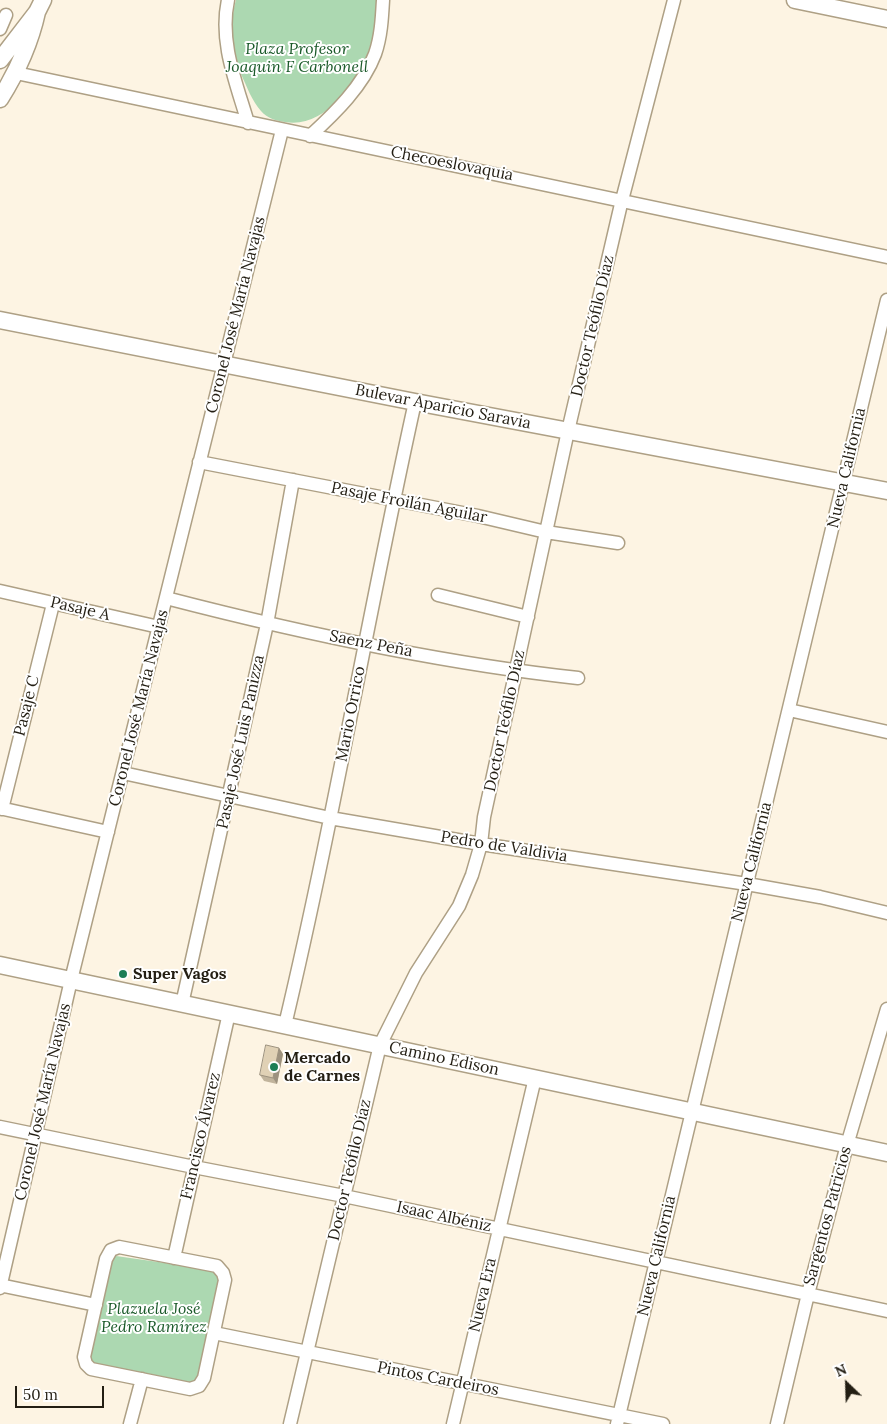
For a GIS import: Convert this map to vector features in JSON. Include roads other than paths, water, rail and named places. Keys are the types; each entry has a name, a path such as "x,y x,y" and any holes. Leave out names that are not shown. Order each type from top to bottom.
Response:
{"street":[{"path":"228,0 226,17 227,47 230,65 248,122"},
{"path":"310,136 333,115 360,83 375,54 382,24 383,0"},
{"name":"Doctor Teófilo Díaz","path":"290,1424 380,1045 416,973 459,906 472,875 481,844 484,817 568,431 674,0"},
{"path":"795,0 887,19"},
{"path":"0,60 40,6"},
{"path":"0,99 16,73 40,6"},
{"path":"0,29 6,15"},
{"name":"Checoeslovaquia","path":"16,73 310,136 624,199 887,257"},
{"name":"Coronel José María Navajas","path":"0,1286 71,980 282,130"},
{"name":"Nueva California","path":"618,1419 887,300"},
{"name":"Bulevar Aparicio Saravia","path":"0,320 415,402 887,491"},
{"name":"Mario Orrico","path":"284,1025 330,818 415,402"},
{"name":"Pasaje Froilán Aguilar","path":"199,462 478,516 546,532 618,543"},
{"name":"Pasaje José Luis Panizza","path":"182,1004 267,624 293,480"},
{"name":"Pasaje A","path":"0,592 159,627"},
{"path":"438,595 528,617"},
{"name":"Saenz Peña","path":"166,598 267,624 290,627 365,644 516,672 578,678"},
{"name":"Pasaje C","path":"1,809 53,604"},
{"path":"789,710 887,732"},
{"name":"Pedro de Valdivia","path":"123,773 330,818 481,844 746,884 820,897 887,913"},
{"path":"1,809 108,832"},
{"name":"Camino Edison","path":"0,965 887,1153"},
{"name":"Sargentos Patricios","path":"777,1424 808,1294 847,1145 887,1009"},
{"name":"Francisco Álvarez","path":"174,1258 229,1013"},
{"name":"Nueva Era","path":"453,1424 535,1078"},
{"name":"Isaac Albéniz","path":"0,1127 194,1168 344,1196 887,1311"},
{"path":"119,1247 174,1258 217,1266 223,1273 225,1280 204,1378 198,1386 190,1389 91,1369 86,1364 84,1357 106,1259 111,1250 119,1247"},
{"path":"0,1286 96,1305"},
{"name":"Pintos Cardeiros","path":"214,1333 462,1384 618,1419 663,1424"},
{"path":"130,1424 142,1380"}],"place":[{"name":"Super Vagos","path":"123,974"},
{"name":"Mercado de Carnes","path":"274,1067"}],"park label":[{"name":"Plaza Profesor Joaquin F Carbonell","path":"297,58"},
{"name":"Plazuela José Pedro Ramírez","path":"154,1318"}]}
